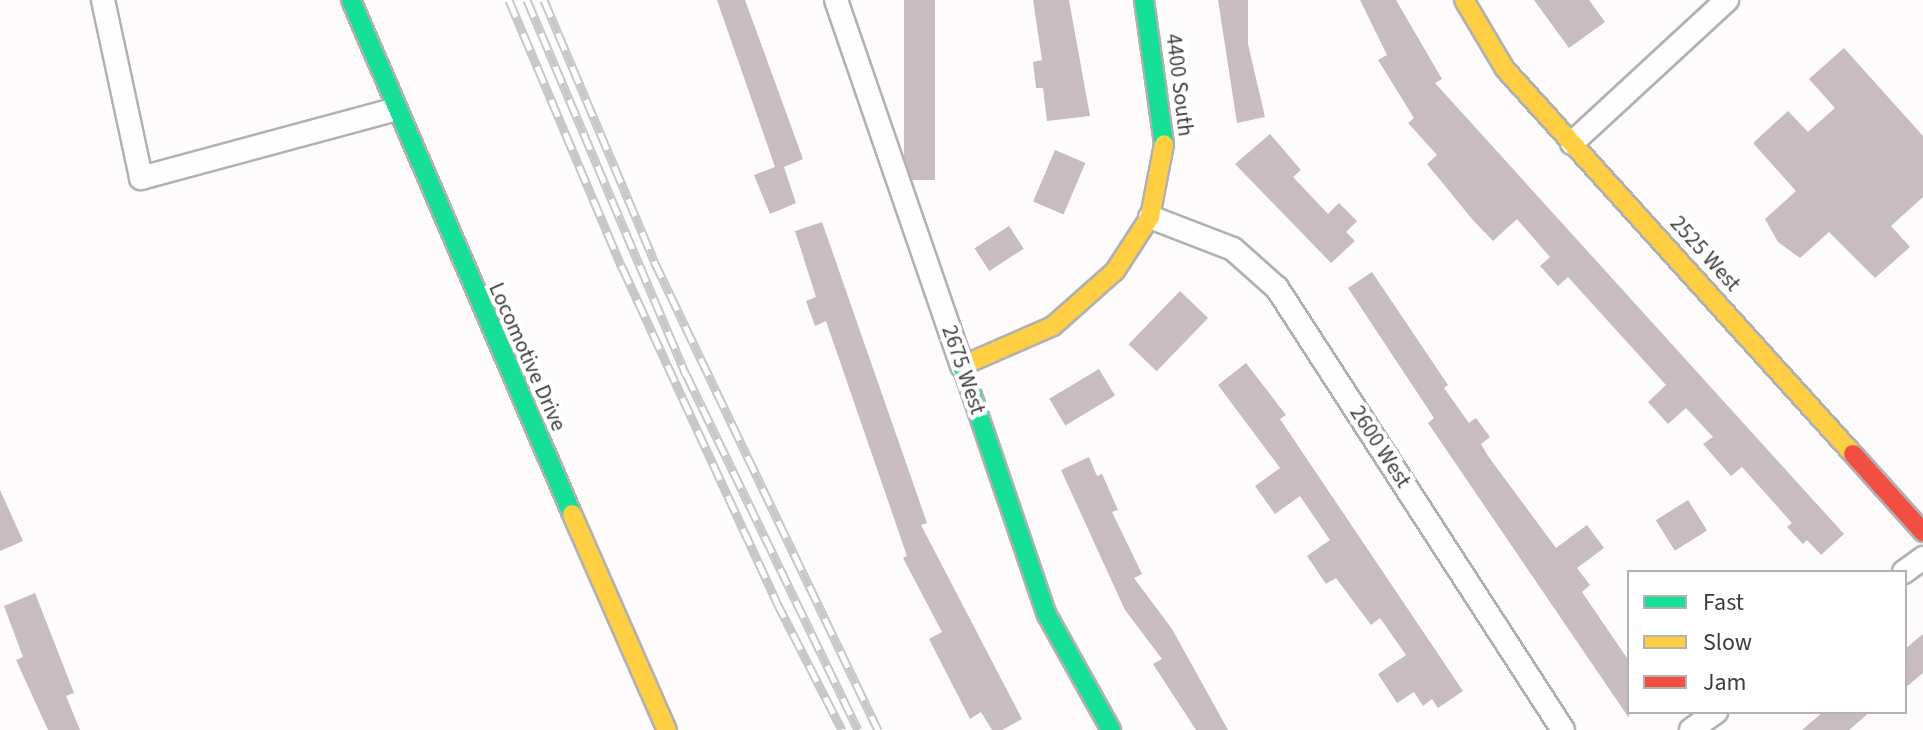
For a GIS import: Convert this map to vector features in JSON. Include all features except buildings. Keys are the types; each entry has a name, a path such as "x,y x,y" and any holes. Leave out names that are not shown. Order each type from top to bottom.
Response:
{"street":[{"path":"103,0 141,178 393,110"},
{"name":"Locomotive Drive","path":"351,0 393,110 667,730"},
{"name":"2675 West","path":"836,0 1047,615 1111,730"},
{"name":"4400 South","path":"962,366 1053,326 1115,271 1150,217 1164,144 1144,0"},
{"name":"2525 West","path":"1464,0 1505,69 1923,532"},
{"path":"1572,143 1727,0"},
{"name":"2600 West","path":"1150,217 1233,249 1277,288 1563,730"},
{"path":"1907,570 1923,558"},
{"path":"1691,730 1713,714"}],"railway":[{"path":"509,0 622,267 776,601 842,730"},
{"path":"527,0 686,374 858,730"},
{"path":"544,0 654,261 878,730"}],"traffic: fast":[{"path":"351,0 572,514"},
{"path":"1144,0 1164,144"},
{"path":"966,364 962,366 1047,615 1111,730"}],"traffic: slow":[{"path":"1464,0 1505,69 1853,454"},
{"path":"966,364 1053,326 1115,271 1150,217 1164,144"},
{"path":"572,514 667,730"}],"traffic: jam":[{"path":"1853,454 1923,532"}]}
